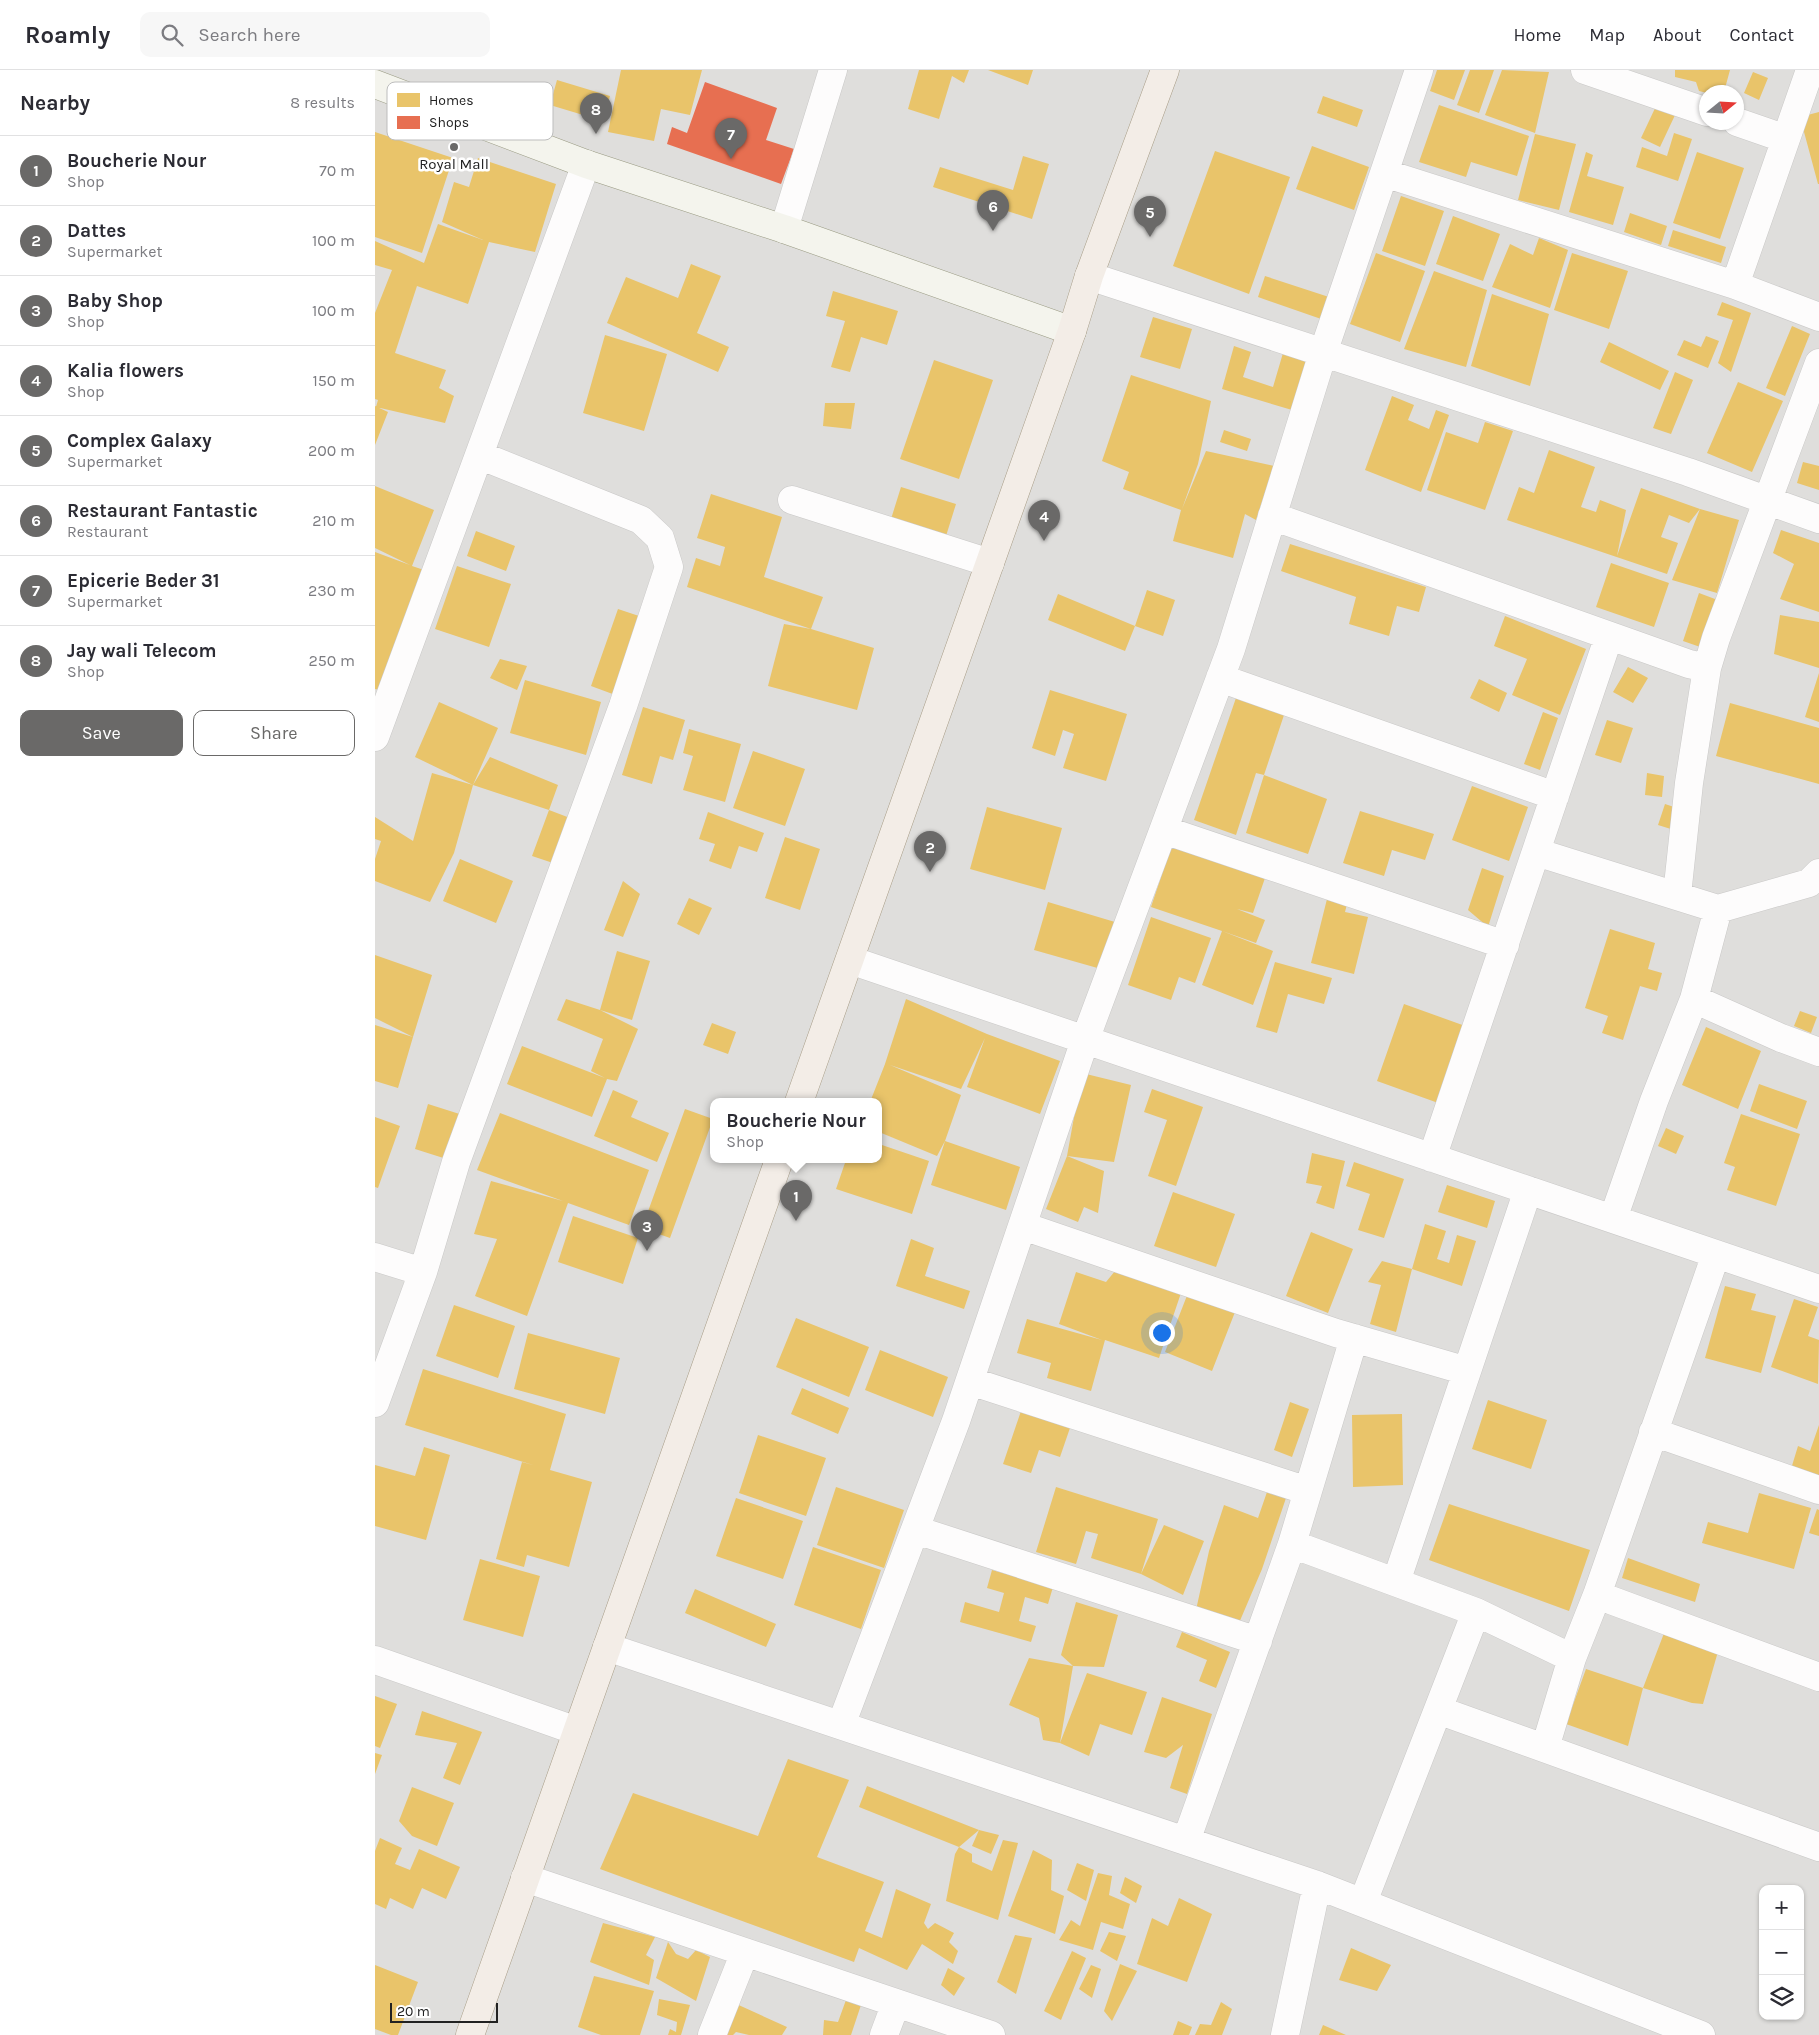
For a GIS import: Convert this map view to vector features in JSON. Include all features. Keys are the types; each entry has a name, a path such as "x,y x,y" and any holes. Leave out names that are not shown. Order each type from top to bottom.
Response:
{"main road":[{"path":"800,1098 1072,331 1089,276 1165,70"},
{"path":"470,2035 778,1163"}],"street":[{"path":"784,229 833,70"},
{"path":"841,1725 916,1530 970,1381 1085,1040 1220,678 1323,353 1419,70"},
{"path":"1585,70 1699,109"},
{"path":"1735,285 1810,70"},
{"path":"375,84 387,89"},
{"path":"1744,124 1786,139"},
{"path":"523,140 587,164 784,229 1072,331"},
{"path":"375,737 587,164"},
{"path":"1384,173 1735,285 1819,317"},
{"path":"1089,276 1767,500 1819,519"},
{"path":"1677,895 1689,783 1707,668 1716,638 1819,363"},
{"path":"375,1403 423,1272 456,1162 623,706 669,567 660,538 641,520 479,455"},
{"path":"792,500 990,563"},
{"path":"1272,516 1689,664 1707,668"},
{"path":"1432,1158 1609,636"},
{"path":"1220,678 1555,796"},
{"path":"1164,830 1505,945"},
{"path":"1536,852 1718,909 1816,881"},
{"path":"1613,1219 1654,1100 1694,999 1718,909"},
{"path":"850,960 1819,1289"},
{"path":"1694,999 1781,1038 1819,1052"},
{"path":"1396,1582 1528,1190"},
{"path":"1023,1226 1354,1338 1467,1372"},
{"path":"1545,1748 1572,1658 1597,1595 1717,1254"},
{"path":"375,1257 423,1272"},
{"path":"1185,1841 1292,1544 1354,1338"},
{"path":"970,1381 1308,1491"},
{"path":"1653,1432 1819,1490"},
{"path":"916,1530 1258,1641"},
{"path":"1292,1544 1476,1612 1572,1658"},
{"path":"1597,1595 1819,1677"},
{"path":"1363,1902 1476,1612"},
{"path":"607,1647 1317,1885 1701,2035"},
{"path":"375,1660 577,1731"},
{"path":"1438,1710 1819,1847"},
{"path":"525,1878 991,2035"},
{"path":"1285,2035 1317,1885"},
{"path":"712,2035 745,1952"},
{"path":"883,2035 895,2003"}],"shaded area":[{"path":"375,70 1819,70 1819,2035 375,2035"}],"building: Homes":[{"path":"621,70 702,70 690,115 661,109 654,141 608,132"},
{"path":"919,70 969,70 964,83 952,76 939,119 908,109"},
{"path":"988,70 1033,70 1028,85"},
{"path":"1437,70 1465,70 1454,100 1430,91"},
{"path":"1470,70 1494,70 1479,113 1457,105"},
{"path":"1502,70 1549,72 1535,133 1485,115"},
{"path":"1675,70 1730,70 1726,85 1699,85 1699,91 1696,82 1675,77"},
{"path":"1753,72 1768,78 1759,100 1744,93"},
{"path":"557,80 610,96 603,121 553,106 553,94"},
{"path":"1323,96 1363,110 1357,127 1317,113"},
{"path":"1657,104 1676,113 1660,147 1641,138"},
{"path":"1439,105 1529,136 1517,176 1471,162 1466,177 1419,162"},
{"path":"1819,112 1819,184 1818,184 1800,117"},
{"path":"375,132 387,136 387,140 399,140 453,158 422,253 375,237"},
{"path":"1674,133 1692,139 1678,181 1636,167 1642,147 1667,156"},
{"path":"1535,134 1576,144 1559,210 1518,200"},
{"path":"1312,146 1369,167 1354,210 1296,189"},
{"path":"1215,151 1290,177 1249,294 1173,266"},
{"path":"1586,152 1593,155 1587,176 1624,187 1613,225 1569,212"},
{"path":"1697,152 1744,168 1720,239 1673,223"},
{"path":"1023,156 1049,164 1032,219 933,187 940,167 1013,190"},
{"path":"478,158 556,184 535,252 489,242 468,304 417,286 395,353 446,370 439,388 454,396 445,423 376,407 378,400 375,399 375,313 392,270 375,265 375,241 424,263 438,224 483,240 442,222 454,182 469,187"},
{"path":"1401,196 1444,211 1425,266 1382,251"},
{"path":"1630,213 1667,226 1661,245 1624,232"},
{"path":"1453,216 1500,234 1483,281 1436,264"},
{"path":"1673,230 1726,247 1721,263 1668,246"},
{"path":"1539,238 1568,250 1550,308 1492,287 1510,244 1533,255"},
{"path":"1376,253 1425,271 1400,342 1350,324"},
{"path":"1572,253 1628,271 1609,329 1554,310"},
{"path":"691,264 721,276 697,333 729,347 718,372 607,323 626,277 678,298"},
{"path":"1434,271 1487,290 1466,367 1404,349"},
{"path":"1265,276 1332,298 1324,320 1258,297"},
{"path":"833,291 898,311 887,345 861,337 850,372 831,367 845,321 826,316"},
{"path":"1492,294 1549,314 1530,386 1471,366"},
{"path":"1722,302 1751,313 1731,372 1718,363 1733,320 1717,315"},
{"path":"1153,317 1192,329 1180,369 1140,357"},
{"path":"1792,326 1810,334 1785,396 1766,388"},
{"path":"605,335 667,354 644,431 583,413"},
{"path":"1706,336 1719,341 1708,368 1677,355 1684,340 1701,347"},
{"path":"1609,342 1669,371 1660,390 1600,362"},
{"path":"1234,346 1251,352 1243,377 1273,387 1283,353 1307,360 1292,410 1222,389"},
{"path":"934,360 993,380 959,479 900,459"},
{"path":"1675,372 1693,380 1671,434 1653,428"},
{"path":"1131,375 1211,401 1198,464 1182,509 1206,451 1274,466 1256,520 1245,514 1233,558 1173,541 1181,510 1123,489 1129,472 1102,461"},
{"path":"1738,382 1783,401 1752,472 1707,453"},
{"path":"1392,396 1414,405 1408,420 1429,429 1436,410 1449,415 1421,492 1365,470"},
{"path":"825,403 855,403 851,429 823,426"},
{"path":"375,406 388,412 375,445"},
{"path":"1485,422 1513,431 1485,510 1427,490 1446,432 1478,443"},
{"path":"1224,430 1251,439 1247,451 1220,442"},
{"path":"1549,450 1595,467 1581,507 1596,512 1600,500 1626,510 1617,556 1641,488 1700,509 1689,523 1669,515 1661,537 1678,543 1667,574 1507,520 1519,487 1534,493"},
{"path":"1803,462 1819,466 1819,490 1797,483"},
{"path":"375,486 434,510 412,566 424,570 379,690 375,689 375,552 410,565 375,548"},
{"path":"901,487 956,504 946,536 891,519"},
{"path":"711,494 782,517 764,577 823,597 811,629 687,587 696,558 720,566 725,547 697,538"},
{"path":"1700,509 1739,520 1717,593 1672,580"},
{"path":"1781,530 1819,543 1819,612 1780,599 1794,564 1773,553"},
{"path":"476,531 515,546 506,571 467,556"},
{"path":"1290,544 1426,587 1419,612 1397,606 1389,636 1349,624 1356,597 1281,571"},
{"path":"1611,563 1669,583 1654,627 1596,607"},
{"path":"457,566 511,584 489,647 435,629"},
{"path":"1147,590 1175,600 1163,636 1135,626"},
{"path":"1699,593 1723,602 1706,649 1683,641"},
{"path":"1058,594 1135,626 1125,651 1048,620"},
{"path":"618,609 645,618 618,696 591,686"},
{"path":"1780,615 1819,622 1819,668 1774,654"},
{"path":"1505,616 1586,649 1560,715 1512,695 1527,659 1494,646"},
{"path":"784,624 811,629 874,648 857,710 768,686"},
{"path":"500,659 527,666 517,690 490,678"},
{"path":"1628,667 1648,678 1633,703 1613,692"},
{"path":"1819,673 1819,722 1805,717"},
{"path":"1479,679 1507,693 1499,712 1470,698"},
{"path":"525,680 601,702 586,755 510,733"},
{"path":"1050,690 1127,714 1106,781 1063,768 1074,734 1063,730 1055,756 1032,748"},
{"path":"1237,695 1285,712 1264,775 1256,773 1236,835 1194,820"},
{"path":"439,702 498,728 473,785 415,757"},
{"path":"1730,703 1819,728 1819,784 1716,756"},
{"path":"643,707 685,720 673,760 660,756 652,784 622,775"},
{"path":"1543,712 1558,718 1540,770 1524,764"},
{"path":"1607,720 1633,728 1621,763 1595,755"},
{"path":"689,729 741,744 725,802 683,790 693,756 683,753"},
{"path":"753,751 805,769 785,826 733,808"},
{"path":"490,757 558,785 549,810 473,785"},
{"path":"432,773 473,785 454,853 430,902 375,881 375,859 381,841 375,839 375,817 413,841"},
{"path":"1647,773 1664,776 1662,797 1645,795"},
{"path":"1264,775 1327,799 1308,854 1246,833"},
{"path":"1472,786 1528,807 1509,861 1452,840"},
{"path":"1665,804 1680,809 1674,830 1658,825"},
{"path":"987,807 1062,828 1045,890 970,869"},
{"path":"549,810 570,818 553,863 532,856"},
{"path":"1360,811 1434,834 1425,860 1392,850 1384,876 1343,863"},
{"path":"708,812 764,833 757,852 739,846 731,869 709,861 715,844 699,839"},
{"path":"785,837 820,849 800,910 765,898"},
{"path":"1171,847 1265,878 1253,913 1237,909 1265,920 1256,943 1151,907"},
{"path":"460,859 513,881 496,923 443,901"},
{"path":"1482,868 1504,876 1488,927 1468,910"},
{"path":"623,881 640,894 623,937 604,930"},
{"path":"1328,895 1348,900 1345,912 1368,917 1354,974 1311,963"},
{"path":"689,898 712,908 699,935 677,924"},
{"path":"1048,902 1115,922 1101,969 1034,950"},
{"path":"1151,917 1211,938 1195,983 1179,977 1171,1000 1128,985"},
{"path":"1610,929 1655,943 1648,969 1662,973 1657,991 1640,986 1623,1040 1602,1033 1608,1016 1585,1008"},
{"path":"1222,931 1273,951 1253,1005 1202,985"},
{"path":"617,951 650,961 632,1020 600,1010"},
{"path":"375,955 432,975 413,1037 375,1018"},
{"path":"1275,962 1332,978 1324,1004 1288,994 1277,1033 1256,1027"},
{"path":"566,999 600,1010 638,1029 617,1081 607,1079 592,1117 507,1084 522,1046 605,1078 591,1071 603,1039 557,1020"},
{"path":"906,999 987,1034 1060,1061 1040,1114 967,1087 985,1038 961,1089 890,1065 961,1095 945,1141 937,1156 882,1133 882,1098 872,1098 885,1064"},
{"path":"1404,1004 1468,1027 1441,1104 1377,1081"},
{"path":"1800,1011 1817,1017 1811,1033 1794,1026"},
{"path":"712,1023 736,1032 728,1054 703,1045"},
{"path":"375,1025 413,1037 398,1088 375,1081"},
{"path":"1706,1027 1761,1051 1738,1109 1682,1085"},
{"path":"1082,1073 1131,1085 1114,1162 1067,1156"},
{"path":"1759,1084 1807,1101 1797,1129 1750,1111"},
{"path":"1152,1089 1203,1107 1176,1186 1148,1176 1167,1120 1144,1112"},
{"path":"613,1090 638,1101 631,1117 669,1133 657,1162 594,1136"},
{"path":"428,1104 469,1117 456,1162 415,1149"},
{"path":"685,1109 710,1118 710,1127 670,1238 642,1228"},
{"path":"500,1113 649,1170 629,1225 568,1203 527,1316 475,1296 497,1239 474,1234 491,1181 563,1201 477,1170"},
{"path":"1741,1114 1800,1134 1776,1206 1727,1190 1735,1167 1724,1163"},
{"path":"375,1117 400,1126 378,1188 375,1187"},
{"path":"1666,1128 1684,1136 1676,1154 1658,1146"},
{"path":"945,1141 1020,1167 1006,1210 931,1185"},
{"path":"882,1145 929,1161 912,1214 836,1189 845,1163 882,1163"},
{"path":"1312,1153 1345,1161 1334,1209 1316,1203 1322,1186 1306,1183"},
{"path":"1067,1156 1104,1171 1098,1213 1084,1207 1078,1222 1046,1209"},
{"path":"1354,1162 1404,1179 1384,1238 1358,1230 1370,1194 1346,1186"},
{"path":"1447,1185 1495,1201 1487,1228 1438,1212"},
{"path":"1173,1192 1235,1214 1216,1267 1154,1246"},
{"path":"573,1216 638,1238 623,1284 558,1262"},
{"path":"1425,1224 1446,1231 1437,1259 1449,1263 1457,1235 1476,1241 1462,1286 1412,1269"},
{"path":"1311,1232 1353,1249 1328,1313 1286,1296"},
{"path":"911,1239 934,1248 925,1276 970,1291 964,1309 896,1286"},
{"path":"1382,1261 1412,1269 1396,1332 1370,1324 1381,1285 1368,1282"},
{"path":"1115,1271 1181,1293 1159,1358 1105,1340 1091,1391 1047,1378 1051,1363 1017,1353 1027,1319 1102,1340 1059,1324 1076,1272 1106,1282"},
{"path":"1725,1286 1756,1294 1751,1310 1776,1316 1761,1373 1705,1358"},
{"path":"1188,1293 1235,1312 1212,1371 1165,1352"},
{"path":"1794,1299 1818,1307 1808,1336 1819,1340 1818,1384 1771,1367"},
{"path":"454,1305 515,1326 498,1378 436,1356"},
{"path":"796,1318 869,1347 849,1397 776,1367"},
{"path":"528,1333 620,1358 605,1414 514,1389"},
{"path":"880,1350 948,1377 933,1417 865,1390"},
{"path":"423,1369 566,1414 550,1470 592,1482 569,1567 527,1555 524,1567 496,1559 522,1462 533,1465 405,1425"},
{"path":"802,1388 849,1408 838,1434 791,1414"},
{"path":"1488,1400 1547,1420 1531,1469 1472,1449"},
{"path":"1290,1402 1309,1409 1292,1457 1274,1450"},
{"path":"1022,1408 1071,1425 1060,1457 1039,1450 1031,1473 1003,1464"},
{"path":"1402,1414 1403,1485 1353,1487 1352,1415"},
{"path":"1819,1425 1819,1479 1791,1469 1798,1446 1810,1451"},
{"path":"758,1435 826,1458 806,1516 739,1493"},
{"path":"424,1447 450,1455 426,1540 375,1526 375,1465 415,1476"},
{"path":"836,1487 904,1510 884,1568 817,1545"},
{"path":"1056,1487 1158,1519 1141,1574 1091,1558 1098,1534 1086,1531 1076,1564 1036,1552"},
{"path":"1267,1492 1286,1498 1262,1569 1239,1623 1196,1610 1209,1551 1224,1505 1258,1518"},
{"path":"1759,1493 1811,1508 1794,1569 1702,1543 1708,1522 1748,1533"},
{"path":"736,1498 803,1521 783,1579 716,1556"},
{"path":"1449,1504 1590,1550 1569,1611 1429,1560"},
{"path":"1817,1509 1819,1510 1819,1536 1809,1533"},
{"path":"1164,1525 1204,1541 1183,1595 1141,1574"},
{"path":"813,1547 881,1570 861,1629 794,1605"},
{"path":"1628,1558 1700,1584 1695,1602 1622,1578"},
{"path":"480,1559 540,1576 523,1637 463,1620"},
{"path":"992,1570 1053,1587 1048,1604 1025,1597 1019,1621 1036,1626 1031,1642 960,1622 965,1602 999,1612 1004,1593 987,1588"},
{"path":"695,1589 776,1624 766,1647 685,1613"},
{"path":"1076,1602 1118,1615 1104,1667 1073,1666 1061,1655"},
{"path":"1666,1628 1719,1648 1703,1704 1692,1703 1643,1688"},
{"path":"1182,1632 1230,1652 1216,1688 1199,1681 1207,1660 1176,1647"},
{"path":"1029,1658 1073,1666 1060,1743 1043,1740 1039,1718 1009,1705"},
{"path":"1586,1669 1643,1688 1628,1746 1566,1724"},
{"path":"1087,1673 1147,1692 1132,1735 1100,1724 1089,1756 1060,1743"},
{"path":"375,1696 397,1704 380,1748 375,1746"},
{"path":"1162,1697 1212,1714 1187,1794 1170,1788 1183,1745 1166,1758 1144,1752"},
{"path":"422,1711 482,1732 460,1785 443,1778 457,1743 415,1735"},
{"path":"375,1753 382,1755 375,1774"},
{"path":"788,1759 849,1780 817,1857 884,1882 865,1931 882,1938 896,1889 931,1904 924,1923 928,1929 935,1923 954,1933 949,1942 958,1951 953,1964 922,1944 907,1970 859,1948 854,1962 600,1869 633,1793 758,1836"},
{"path":"867,1786 979,1830 959,1847 859,1807"},
{"path":"412,1787 454,1803 437,1846 412,1836 399,1821"},
{"path":"979,1830 999,1835 991,1854 972,1846"},
{"path":"380,1838 402,1848 395,1864 410,1870 419,1849 460,1867 446,1899 422,1888 413,1909 390,1898 386,1909 375,1904 375,1851"},
{"path":"1003,1840 1018,1843 998,1920 946,1901 955,1854 959,1847 972,1854 972,1862 992,1871"},
{"path":"1033,1850 1052,1860 1051,1890 1064,1896 1055,1934 1008,1916"},
{"path":"1077,1863 1094,1870 1086,1901 1067,1890"},
{"path":"1098,1873 1112,1876 1109,1895 1130,1904 1123,1929 1101,1922 1093,1950 1059,1940 1071,1920 1080,1926"},
{"path":"1125,1877 1142,1886 1136,1903 1120,1893"},
{"path":"1179,1898 1212,1914 1187,1982 1137,1964 1152,1918 1168,1926"},
{"path":"603,1923 655,1937 646,1955 654,1960 649,1985 590,1962"},
{"path":"1109,1932 1126,1936 1117,1961 1100,1951"},
{"path":"1015,1935 1032,1938 1016,1994 997,1982"},
{"path":"668,1942 676,1954 688,1959 696,1950 710,1957 696,2001 656,1978"},
{"path":"1351,1948 1391,1965 1377,1991 1339,1980"},
{"path":"1072,1951 1086,1958 1061,2020 1044,2011"},
{"path":"1120,1964 1137,1971 1112,2021 1104,2011"},
{"path":"375,1965 418,1982 398,2035 391,2035 375,2029"},
{"path":"1091,1965 1101,1969 1092,1998 1079,1989"},
{"path":"948,1968 965,1978 954,1996 941,1985"},
{"path":"594,1976 654,1991 640,2035 601,2035 578,2027"},
{"path":"659,1999 690,2005 681,2035 668,2035 670,2029 676,2032 677,2022 657,2015"},
{"path":"846,2000 861,2005 851,2035 823,2035 824,2020 838,2022"},
{"path":"732,2002 787,2027 782,2035 749,2035 736,2032 733,2035 720,2035"},
{"path":"1221,2002 1232,2009 1222,2035 1195,2035 1200,2024 1211,2025"},
{"path":"1178,2021 1192,2027 1189,2035 1173,2035"},
{"path":"1323,2025 1346,2035 1319,2035"}],"building: Shops":[{"path":"705,82 777,108 766,140 794,149 781,184 667,144 672,127 687,133"}],"place":[{"name":"Jay wali Telecom","path":"596,134"},
{"name":"Royal Mall","path":"454,147"},
{"name":"Epicerie Beder 31","path":"731,159"},
{"name":"Restaurant Fantastic","path":"993,231"},
{"name":"Complex Galaxy","path":"1150,237"},
{"name":"Kalia flowers","path":"1044,541"},
{"name":"Dattes","path":"930,872"},
{"name":"Boucherie Nour","path":"796,1221"},
{"name":"Baby Shop","path":"647,1251"}]}
